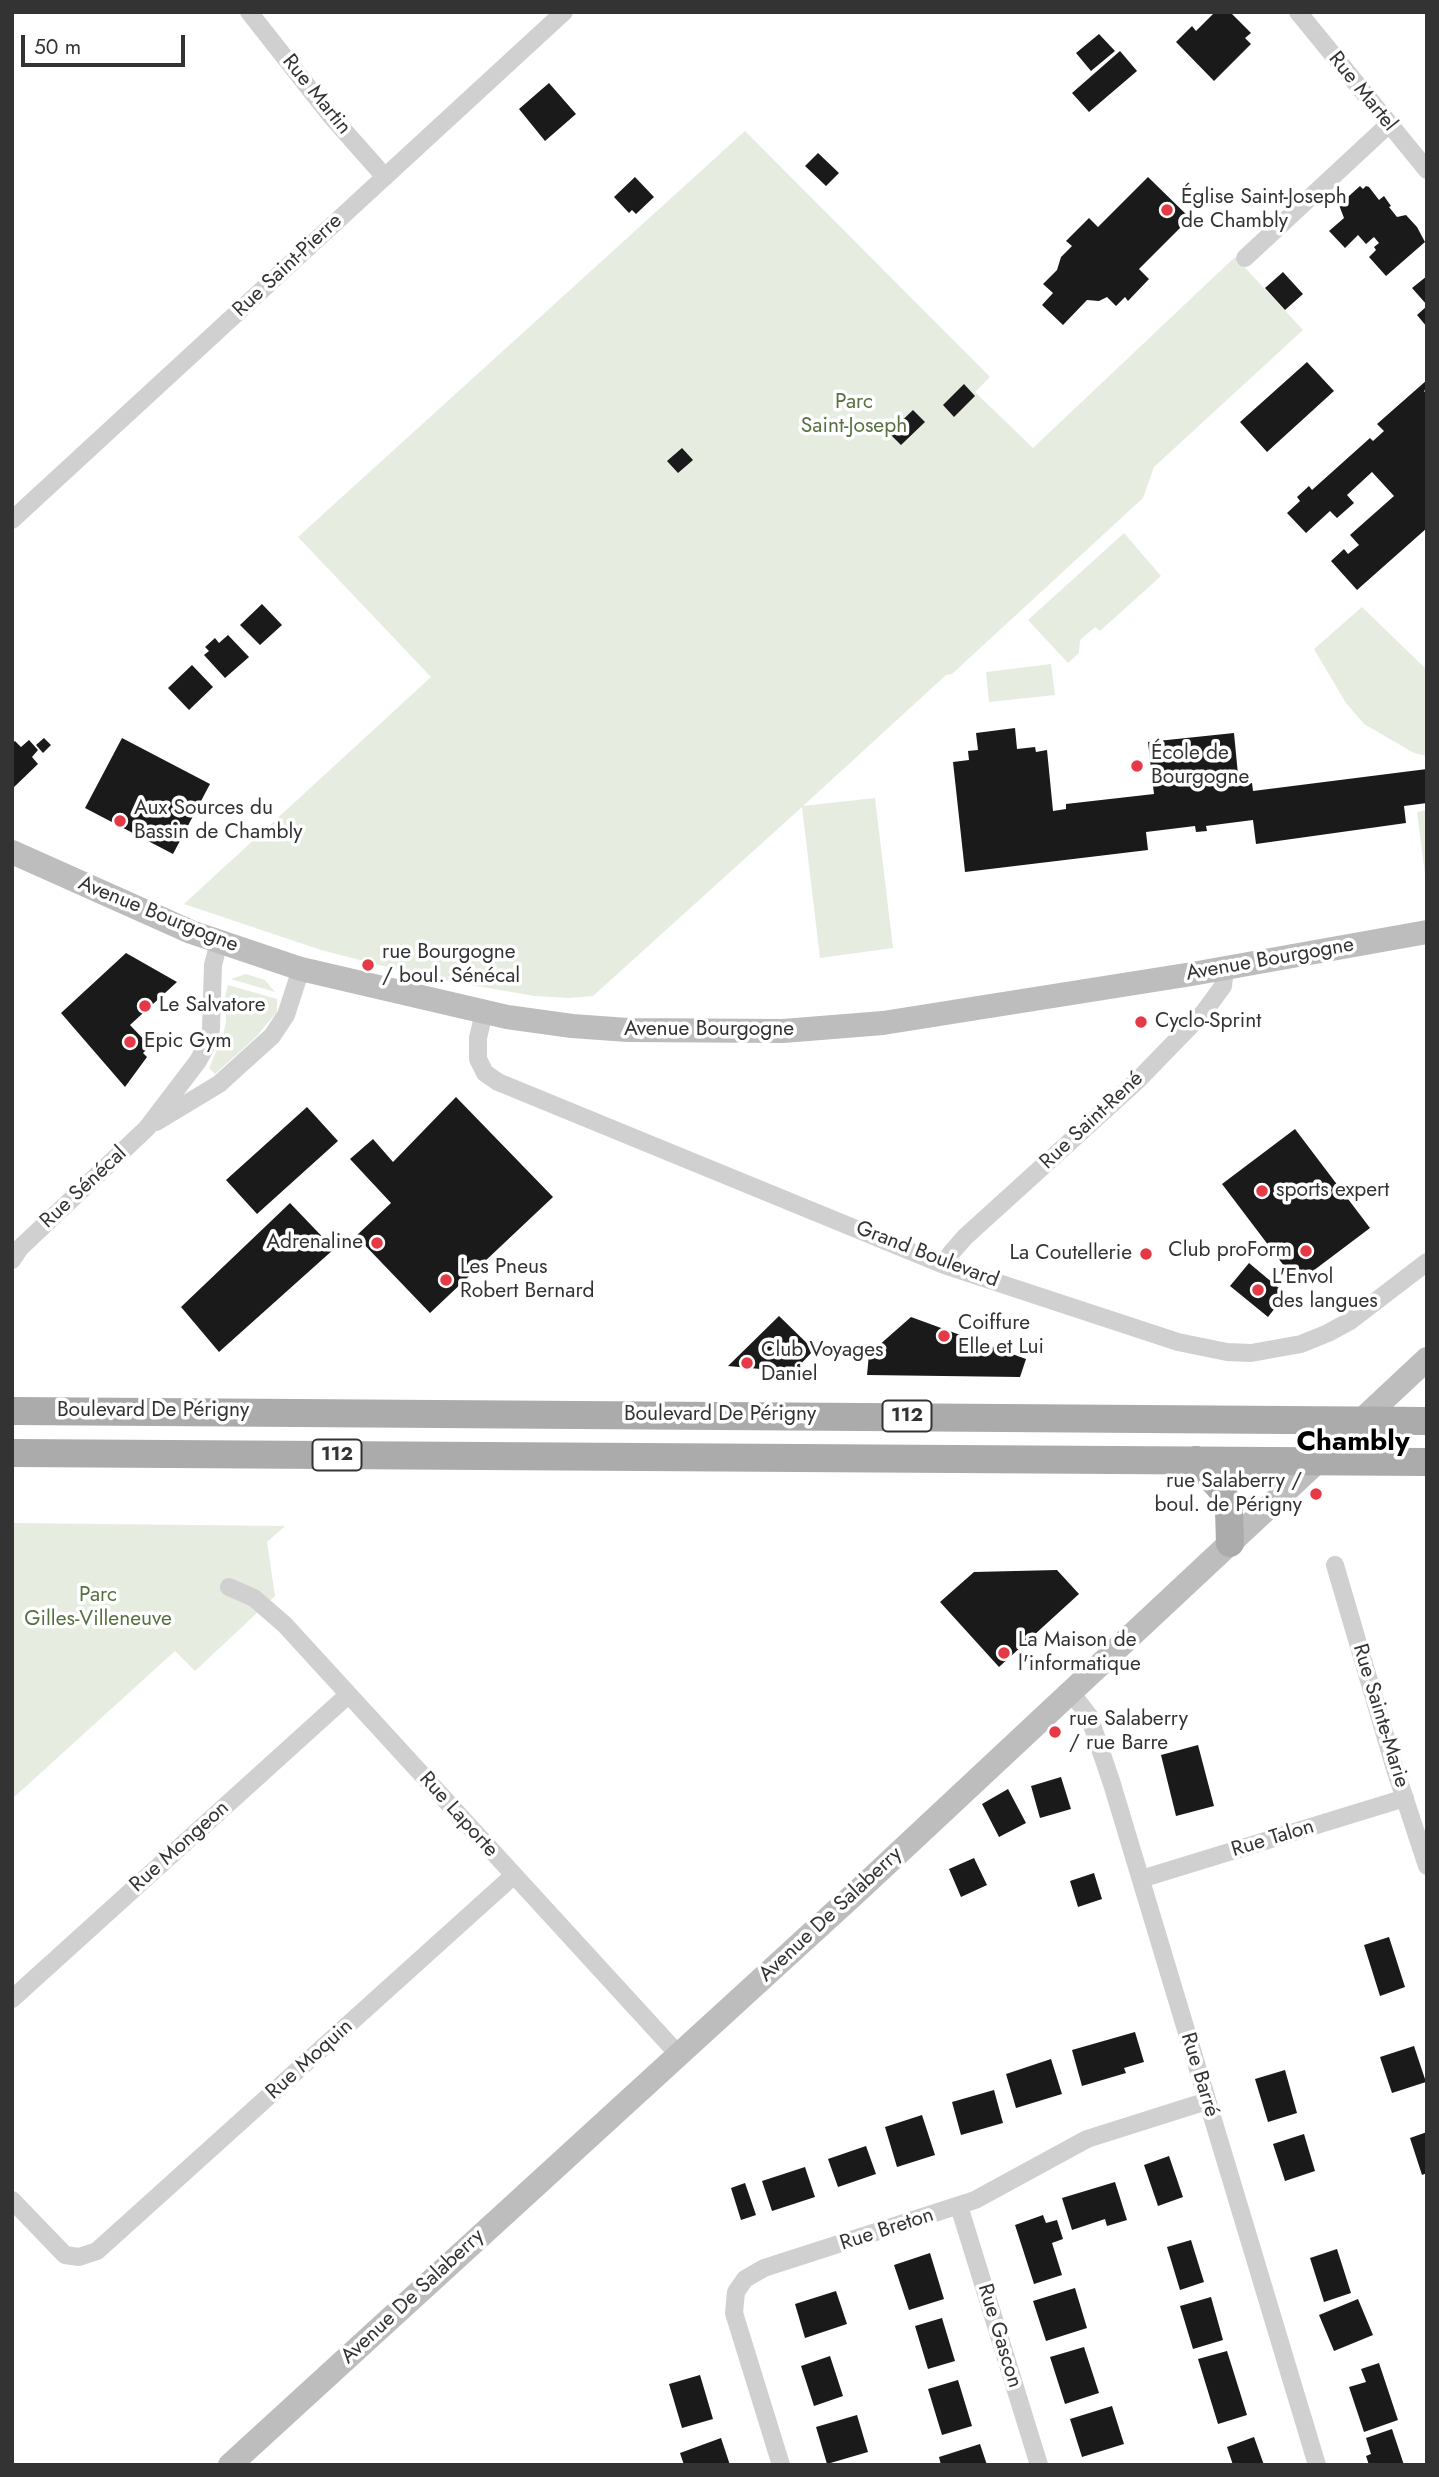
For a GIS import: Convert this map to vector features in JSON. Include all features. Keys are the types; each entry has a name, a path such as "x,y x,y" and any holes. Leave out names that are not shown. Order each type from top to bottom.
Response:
{"main road":[{"name":"Boulevard De Périgny","path":"17,1406 1427,1421"},
{"name":"Boulevard De Périgny","path":"12,1453 1427,1462"},
{"path":"1196,1460 1222,1489 1228,1511 1230,1543"}],"street":[{"name":"Rue Martin","path":"249,12 331,116 385,177"},
{"name":"Rue Saint-Pierre","path":"12,520 564,12"},
{"name":"Rue Martel","path":"1298,12 1427,170"},
{"path":"1245,258 1388,125"},
{"name":"Avenue Bourgogne","path":"12,852 128,905 219,942 301,969 540,1023 628,1030 743,1032 819,1029 940,1015 1427,932"},
{"name":"Rue Sénécal","path":"15,1253 147,1128 198,1061 209,1041 213,1013 213,965 219,942"},
{"name":"Rue Saint-René","path":"944,1265 965,1237 1138,1080 1196,1021 1223,986 1225,968"},
{"name":"Rue Sénécal","path":"147,1128 219,1084 272,1035 286,1016 301,969"},
{"name":"Grand Boulevard","path":"484,1012 478,1038 478,1059 485,1073 498,1083 944,1265 1178,1342 1227,1352 1251,1353 1301,1344 1339,1328 1361,1314 1427,1262"},
{"name":"Avenue De Salaberry","path":"230,2465 841,1906 1427,1359"},
{"name":"Rue Sainte-Marie","path":"1335,1566 1405,1798 1424,1844 1427,1866"},
{"name":"Rue Laporte","path":"229,1587 254,1598 270,1610 678,2054"},
{"name":"Rue Barré","path":"1070,1691 1089,1716 1141,1879 1317,2465"},
{"name":"Rue Mongeon","path":"12,1999 348,1695"},
{"name":"Rue Talon","path":"1141,1879 1405,1798"},
{"name":"Rue Moquin","path":"12,2200 65,2255 88,2255 105,2245 513,1876"},
{"name":"Rue Breton","path":"780,2465 734,2313 733,2302 738,2287 745,2279 764,2268 975,2200 1087,2138 1207,2101"},
{"name":"Rue Gascon","path":"959,2206 1039,2465"}],"green space":[{"name":"Parc Saint-Joseph","path":"745,131 990,377 975,392 1033,448 1235,257 1303,330 1154,467 1143,498 952,674 946,675 803,806 875,798 893,948 820,958 802,807 593,996 535,996 430,978 321,950 184,904 431,677 298,537"},
{"path":"1124,533 1161,576 1100,631 1095,627 1080,640 1079,653 1068,663 1028,620"},
{"path":"1362,607 1427,670 1427,756 1414,753 1364,724 1346,703 1314,649"},
{"path":"1051,664 1055,695 989,702 986,672"},
{"path":"1427,810 1427,874 1425,874 1417,812"},
{"path":"246,974 265,980 275,992 231,979"},
{"path":"228,985 277,999 277,1012 256,1037 215,1074 209,1068 223,1036"},
{"name":"Parc Gilles-Villeneuve","path":"12,1523 285,1526 267,1542 275,1596 195,1671 175,1651 12,1799"}],"building":[{"path":"1215,12 1230,12 1251,33 1245,38 1251,44 1214,81 1176,42 1192,26 1196,31"},
{"path":"1099,34 1115,51 1091,71 1076,53"},
{"path":"1120,51 1137,71 1089,112 1072,93"},
{"path":"549,83 576,114 545,141 519,109"},
{"path":"818,153 839,173 826,186 805,166"},
{"path":"635,177 654,197 636,214 632,210 629,213 614,197"},
{"path":"1148,177 1190,218 1139,269 1149,279 1128,301 1125,297 1116,306 1107,297 1099,301 1087,300 1063,325 1042,305 1053,293 1043,284 1057,270 1061,257 1072,246 1066,241 1089,218 1098,227"},
{"path":"1360,186 1363,189 1369,187 1379,200 1384,196 1397,217 1406,215 1425,242 1386,276 1369,257 1379,243 1374,237 1366,244 1358,235 1345,248 1329,231 1344,218 1339,205"},
{"path":"1283,272 1303,294 1285,310 1265,288"},
{"path":"1427,276 1427,305 1412,288"},
{"path":"1427,306 1427,327 1417,315"},
{"path":"1307,362 1334,391 1267,452 1240,422"},
{"path":"1427,380 1427,388 1424,391 1427,394 1427,528 1357,590 1331,561 1344,549 1348,554 1359,545 1350,535 1394,496 1372,472 1347,495 1354,503 1337,518 1330,511 1306,533 1287,513 1300,501 1297,497 1309,486 1312,490 1370,438 1373,441 1384,431 1377,424"},
{"path":"964,384 975,396 954,417 943,405"},
{"path":"913,410 925,422 901,445 889,433"},
{"path":"682,448 693,460 678,473 667,461"},
{"path":"262,604 282,625 260,645 240,625"},
{"path":"228,635 249,657 225,678 204,655 209,651 205,647 215,638 219,643"},
{"path":"192,665 213,687 189,710 168,688"},
{"path":"1015,728 1017,749 1035,747 1036,752 1047,750 1053,811 1066,809 1066,804 1154,794 1148,742 1234,733 1239,785 1252,783 1253,791 1427,769 1427,803 1404,806 1406,823 1256,844 1253,820 1206,826 1207,831 1196,832 1195,826 1146,832 1148,850 965,872 953,762 969,760 968,751 978,750 976,733"},
{"path":"44,738 51,745 43,753 36,745"},
{"path":"122,738 210,784 173,854 85,808"},
{"path":"29,740 38,750 32,757 38,764 12,789 12,743 15,741 21,747"},
{"path":"126,953 177,982 130,1025 150,1046 143,1053 147,1057 125,1087 61,1013"},
{"path":"456,1097 553,1197 430,1313 356,1236 391,1203 350,1159 373,1139 393,1162"},
{"path":"307,1107 338,1141 257,1214 226,1180"},
{"path":"1295,1129 1370,1228 1297,1283 1222,1184"},
{"path":"290,1203 334,1249 219,1352 181,1307"},
{"name":"L'Envol des langues","path":"1249,1263 1286,1294 1268,1317 1230,1286"},
{"path":"779,1316 814,1350 793,1372 728,1366"},
{"path":"911,1317 1026,1359 1020,1377 867,1375 869,1354"},
{"path":"1057,1570 1079,1594 999,1667 940,1602 974,1572"},
{"path":"1198,1745 1214,1806 1176,1816 1161,1755"},
{"path":"1061,1777 1071,1809 1040,1818 1031,1786"},
{"path":"1008,1789 1026,1823 999,1837 982,1804"},
{"path":"974,1858 987,1885 961,1897 949,1869"},
{"path":"1094,1873 1102,1899 1078,1907 1070,1881"},
{"path":"1389,1937 1405,1987 1380,1996 1364,1945"},
{"path":"1135,2032 1144,2062 1124,2068 1126,2073 1082,2086 1072,2050"},
{"path":"1414,2046 1426,2082 1392,2093 1380,2057"},
{"path":"1051,2059 1062,2094 1016,2108 1006,2074"},
{"path":"1285,2070 1297,2113 1268,2122 1255,2079"},
{"path":"994,2090 1003,2123 961,2135 952,2102"},
{"path":"922,2115 935,2155 897,2167 885,2127"},
{"path":"1427,2132 1427,2173 1422,2175 1410,2138"},
{"path":"1304,2134 1315,2171 1285,2181 1273,2144"},
{"path":"866,2146 876,2174 838,2187 828,2159"},
{"path":"1169,2156 1183,2197 1158,2206 1144,2165"},
{"path":"805,2167 815,2197 772,2211 762,2181"},
{"path":"1115,2182 1127,2220 1107,2226 1105,2219 1072,2230 1062,2198"},
{"path":"745,2183 756,2215 741,2220 731,2188"},
{"path":"1043,2215 1046,2223 1057,2220 1063,2239 1052,2243 1062,2275 1034,2284 1015,2225"},
{"path":"1191,2240 1204,2282 1180,2290 1167,2247"},
{"path":"1337,2249 1351,2293 1324,2302 1310,2258"},
{"path":"930,2253 944,2299 909,2310 894,2265"},
{"path":"1075,2288 1087,2328 1046,2341 1033,2301"},
{"path":"836,2291 847,2324 805,2338 795,2304"},
{"path":"1211,2297 1223,2340 1193,2349 1180,2306"},
{"path":"1358,2299 1373,2335 1334,2351 1319,2315"},
{"path":"942,2318 955,2361 928,2369 915,2326"},
{"path":"1084,2347 1099,2393 1065,2404 1050,2357"},
{"path":"1227,2351 1247,2415 1218,2424 1198,2359"},
{"path":"830,2356 843,2396 814,2406 801,2366"},
{"path":"1379,2363 1398,2420 1364,2432 1349,2387 1366,2382 1361,2369"},
{"path":"700,2375 713,2419 682,2428 669,2384"},
{"path":"958,2380 972,2426 942,2435 928,2389"},
{"path":"1112,2406 1124,2444 1082,2457 1070,2419"},
{"path":"857,2415 868,2452 827,2464 816,2427"},
{"path":"1392,2429 1404,2465 1369,2465 1366,2456 1371,2454 1366,2438"},
{"path":"1254,2437 1264,2465 1233,2465 1227,2447"},
{"path":"721,2438 730,2465 684,2465 680,2453"},
{"path":"980,2444 987,2465 941,2465 939,2457"}],"place":[{"name":"Église Saint-Joseph de Chambly","path":"1167,210"},
{"name":"École de Bourgogne","path":"1137,766"},
{"name":"Aux Sources du Bassin de Chambly","path":"120,821"},
{"name":"rue Bourgogne / boul. Sénécal","path":"368,965"},
{"name":"Le Salvatore","path":"145,1006"},
{"name":"Cyclo-Sprint","path":"1141,1022"},
{"name":"Epic Gym","path":"130,1042"},
{"name":"sports expert","path":"1262,1191"},
{"name":"Adrenaline","path":"377,1243"},
{"name":"Club proForm","path":"1306,1251"},
{"name":"La Coutellerie","path":"1146,1254"},
{"name":"Les Pneus Robert Bernard","path":"446,1280"},
{"name":"L'Envol des langues","path":"1258,1290"},
{"name":"Coiffure Elle et Lui","path":"944,1336"},
{"name":"Club Voyages Daniel","path":"747,1363"},
{"name":"rue Salaberry / boul. de Périgny","path":"1316,1494"},
{"name":"La Maison de l'informatique","path":"1004,1653"},
{"name":"rue Salaberry / rue Barre","path":"1055,1732"}],"district":[{"name":"Chambly","path":"1353,1443"}]}
